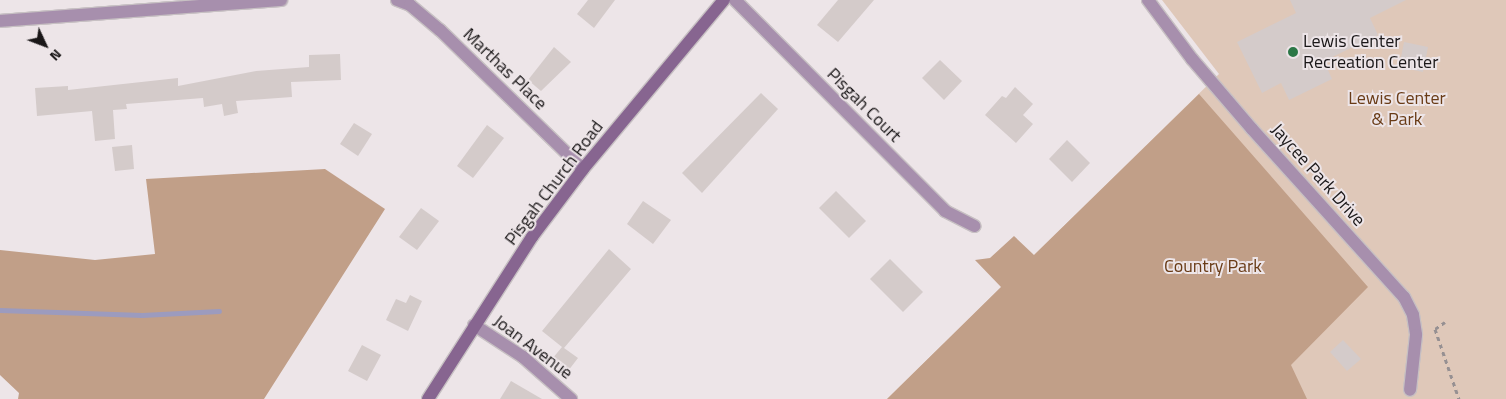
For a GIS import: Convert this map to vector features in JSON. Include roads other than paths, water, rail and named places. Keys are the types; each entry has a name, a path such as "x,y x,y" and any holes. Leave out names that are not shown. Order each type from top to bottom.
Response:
{"main road":[{"name":"Pisgah Church Road","path":"428,399 474,325 583,170 724,0"}],"street":[{"path":"0,21 281,0"},
{"name":"Marthas Place","path":"397,0 410,6 440,30 583,170"},
{"name":"Pisgah Court","path":"735,0 945,212 974,226"},
{"name":"Jaycee Park Drive","path":"1148,0 1192,59 1252,129 1404,298 1413,315 1416,335 1410,390"},
{"name":"Joan Avenue","path":"474,325 523,357 571,399"}],"waterway":[{"path":"0,310 142,315 219,311"}],"place":[{"name":"Lewis Center Recreation Center","path":"1293,52"}],"park label":[{"name":"Lewis Center & Park","path":"1397,109"},
{"name":"Country Park","path":"1213,266"}]}
